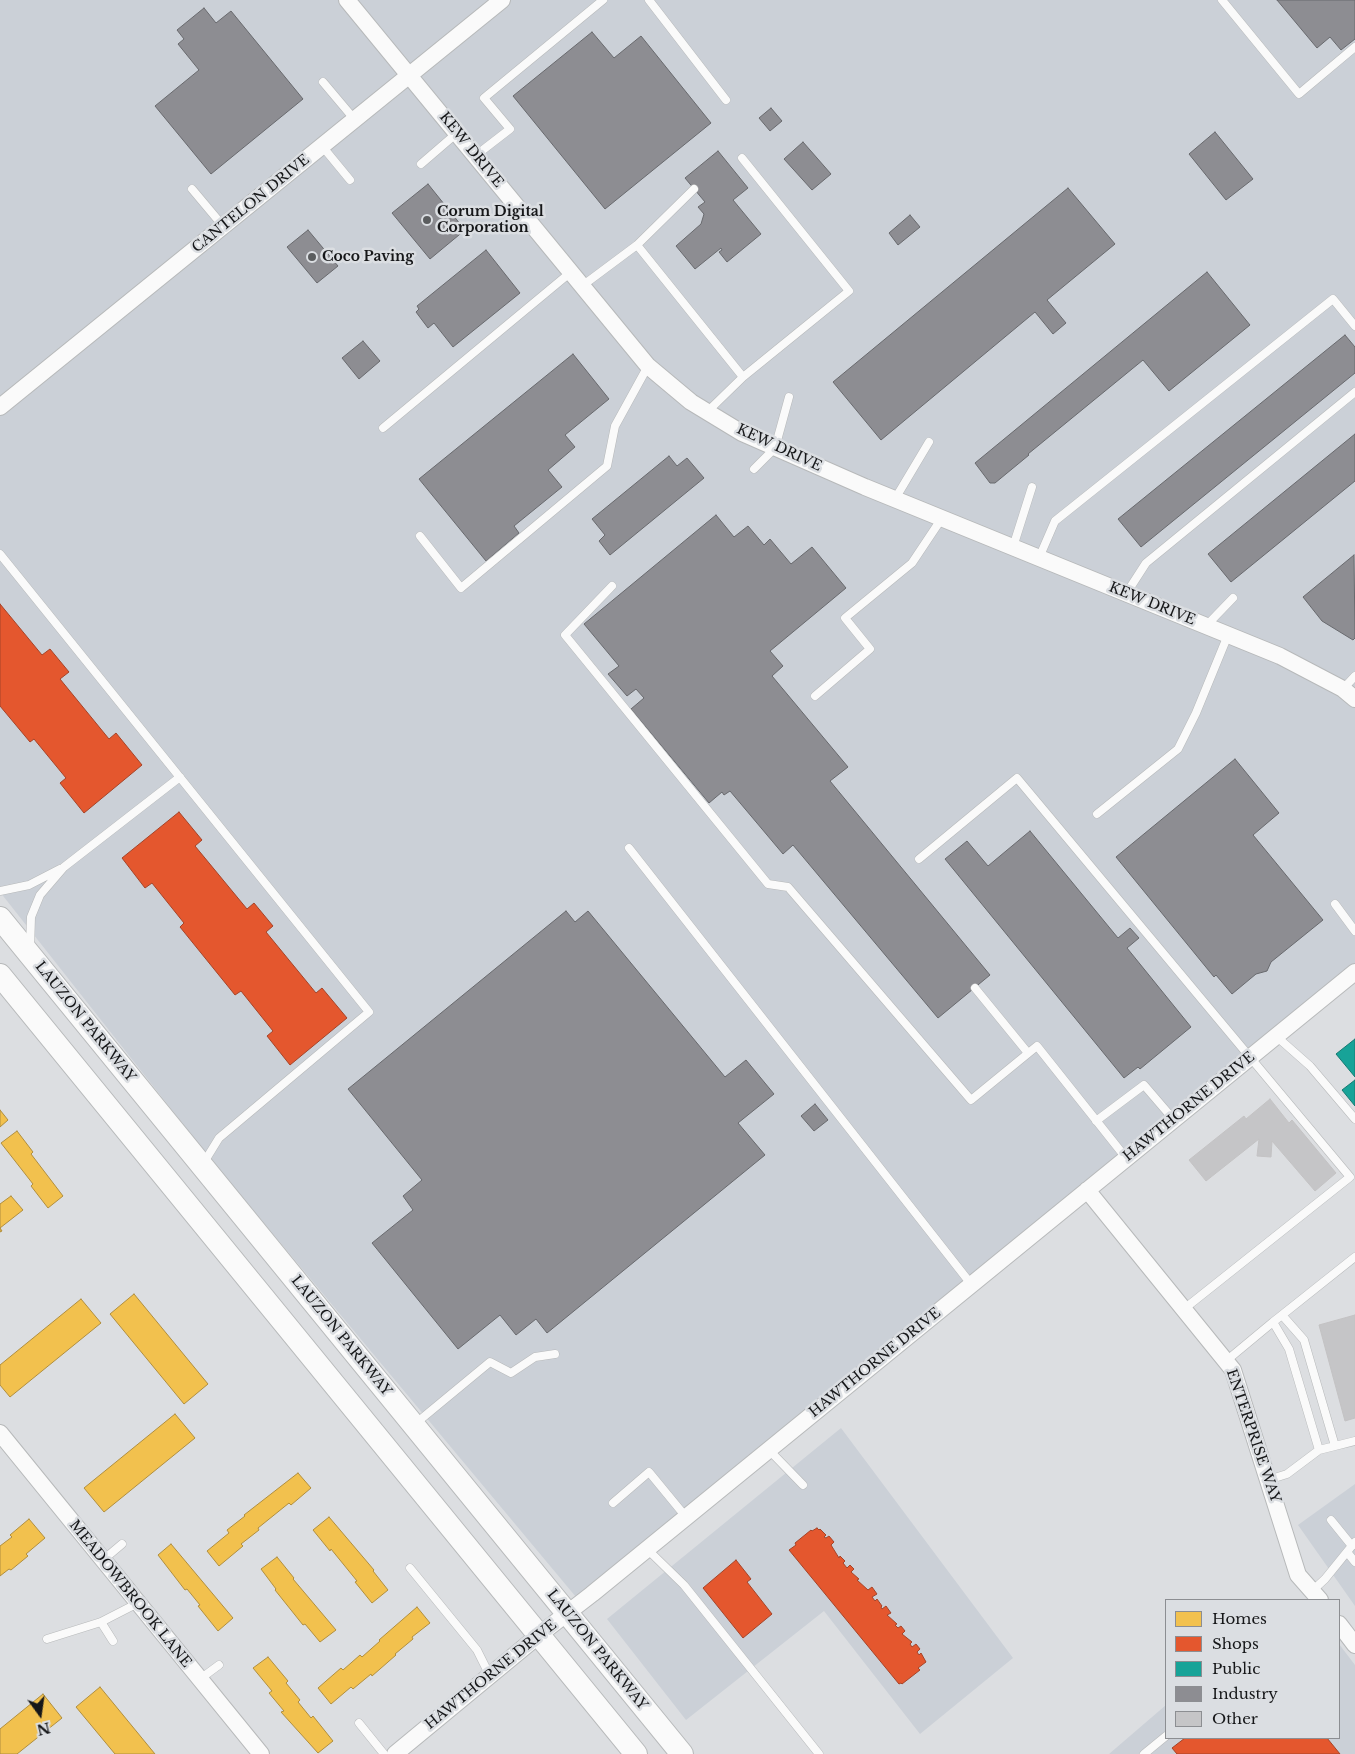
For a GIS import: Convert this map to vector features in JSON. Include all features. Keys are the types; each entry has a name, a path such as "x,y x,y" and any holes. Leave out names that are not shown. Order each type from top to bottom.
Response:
{"main road":[{"name":"LAUZON PARKWAY","path":"0,918 682,1754"},
{"path":"0,975 636,1754"}],"street":[{"name":"KEW DRIVE","path":"347,0 648,366 692,402 742,433 775,448 1280,656 1349,694"},
{"name":"CANTELON DRIVE","path":"0,407 502,0"},
{"name":"HAWTHORNE DRIVE","path":"395,1754 1355,972"},
{"name":"ENTERPRISE WAY","path":"1087,1190 1233,1370 1298,1575 1316,1595"},
{"name":"MEADOWBROOK LANE","path":"0,1433 261,1754"},
{"path":"1340,1625 1355,1645"}],"lane":[{"path":"475,156 510,129 484,98 603,0"},
{"path":"649,0 726,100"},
{"path":"1222,0 1298,94 1355,47"},
{"path":"323,82 355,120"},
{"path":"421,164 457,134"},
{"path":"322,146 350,180"},
{"path":"708,412 743,377 848,291 742,158"},
{"path":"192,189 223,226"},
{"path":"582,286 637,245 694,189"},
{"path":"637,245 743,377"},
{"path":"383,428 571,272"},
{"path":"1039,558 1055,521 1333,299 1355,326"},
{"path":"420,536 461,588 607,466 615,426 648,366"},
{"path":"1126,594 1146,563 1355,392"},
{"path":"754,469 775,448 789,398"},
{"path":"895,499 929,442"},
{"path":"1013,547 1032,487"},
{"path":"815,696 870,649 845,618 912,563 942,518"},
{"path":"0,554 369,1012 219,1138 202,1166"},
{"path":"612,586 565,635 768,884 788,887 971,1100 1037,1046 1126,1158"},
{"path":"1206,626 1233,598"},
{"path":"1097,814 1178,749 1196,714 1228,635"},
{"path":"1349,694 1355,676"},
{"path":"0,891 29,885 64,867 180,778"},
{"path":"920,859 1017,778 1350,1177 1184,1309"},
{"path":"629,848 971,1284"},
{"path":"29,954 31,917 40,895 64,867"},
{"path":"1335,904 1355,931"},
{"path":"975,988 1028,1054"},
{"path":"1276,1036 1310,1066 1355,1119"},
{"path":"1096,1121 1144,1086 1174,1120"},
{"path":"1226,1361 1355,1257"},
{"path":"1282,1315 1304,1340 1335,1446"},
{"path":"1273,1322 1289,1349 1319,1450"},
{"path":"413,1425 490,1362 511,1373 535,1357 555,1354"},
{"path":"1268,1480 1287,1474 1319,1450 1355,1441"},
{"path":"769,1450 803,1485"},
{"path":"613,1503 649,1472 686,1517"},
{"path":"1331,1520 1352,1547 1355,1562"},
{"path":"103,1560 122,1544"},
{"path":"1316,1595 1325,1579 1352,1547"},
{"path":"648,1548 684,1585 819,1754"},
{"path":"410,1568 477,1650 490,1676"},
{"path":"47,1639 102,1622 138,1603"},
{"path":"102,1622 113,1641"},
{"path":"200,1679 219,1665"},
{"path":"359,1723 384,1754"},
{"path":"1144,1754 1165,1737"}],"shaded area":[{"path":"0,0 1355,0 1355,972 581,1603 213,1162 0,892"},
{"path":"841,1428 1013,1658 920,1734 824,1611 686,1720 607,1619"},
{"path":"1355,1484 1355,1606 1298,1525"},
{"path":"1340,1645 1355,1665 1355,1754 1109,1754 1165,1706 1165,1739 1340,1739"}],"building: Homes":[{"path":"0,1110 8,1120 0,1127"},
{"path":"17,1131 33,1152 31,1154 63,1196 48,1208 31,1186 33,1184 1,1143"},
{"path":"11,1196 23,1210 0,1228 0,1204"},
{"path":"134,1294 208,1384 184,1404 110,1314"},
{"path":"81,1299 101,1323 10,1397 0,1385 0,1365"},
{"path":"175,1414 195,1438 104,1512 84,1488"},
{"path":"298,1473 311,1488 291,1505 289,1503 258,1528 259,1530 241,1544 243,1546 219,1566 207,1551 229,1533 227,1530 244,1515"},
{"path":"329,1517 374,1570 388,1590 372,1603 355,1582 357,1581 313,1530"},
{"path":"29,1519 45,1538 26,1554 28,1556 11,1570 9,1569 0,1576 0,1546 12,1537 10,1535"},
{"path":"171,1544 233,1618 218,1631 198,1606 200,1605 187,1589 185,1590 158,1555"},
{"path":"277,1557 336,1630 320,1642 305,1624 303,1625 261,1569"},
{"path":"417,1607 430,1623 412,1637 413,1639 372,1676 371,1674 353,1689 351,1687 331,1704 318,1688 341,1668 343,1670 360,1655 362,1657"},
{"path":"268,1657 288,1681 286,1683 300,1700 298,1702 311,1718 313,1716 333,1741 318,1753 281,1712 284,1711 269,1693 272,1691 253,1668"},
{"path":"100,1687 155,1754 115,1754 76,1707"},
{"path":"43,1694 62,1718 17,1754 0,1754 0,1729"}],"building: Shops":[{"path":"0,604 42,655 50,649 69,672 60,679 109,739 116,733 142,765 84,813 60,783 66,778 34,739 30,742 0,706"},
{"path":"179,812 202,840 195,846 247,909 254,903 273,926 266,932 316,993 322,988 347,1018 290,1065 267,1036 273,1031 241,991 235,995 180,927 184,923 152,883 145,888 122,858"},
{"path":"817,1528 826,1535 824,1537 829,1536 834,1542 831,1545 839,1558 840,1556 845,1561 843,1563 847,1568 850,1565 854,1569 851,1572 859,1579 857,1580 868,1590 872,1587 877,1594 872,1597 875,1601 877,1599 882,1609 886,1606 891,1613 887,1615 897,1624 895,1625 898,1628 901,1626 905,1631 902,1634 912,1642 910,1644 912,1647 916,1644 920,1649 917,1652 919,1655 921,1653 926,1662 918,1668 920,1670 902,1684 899,1684 789,1550 811,1530"},
{"path":"736,1560 751,1579 747,1582 772,1614 743,1638 703,1588"},
{"path":"1184,1739 1328,1739 1340,1754 1177,1754 1172,1748"}],"building: Public":[{"path":"1355,1039 1355,1077 1336,1054"},
{"path":"1355,1080 1355,1106 1342,1090"}],"building: Industry":[{"path":"1277,0 1355,0 1355,39 1341,50 1330,37 1317,48"},
{"path":"204,8 216,23 231,11 303,99 211,174 155,106 199,70 178,44 184,39 177,30"},
{"path":"592,32 614,58 641,36 711,123 605,209 513,96"},
{"path":"771,108 782,121 770,131 759,118"},
{"path":"1215,132 1253,179 1226,200 1189,154"},
{"path":"803,142 831,174 812,190 784,159"},
{"path":"718,151 748,188 733,200 761,234 727,262 719,252 722,250 721,248 695,269 676,246 701,224 704,214 698,207 705,202 685,178"},
{"name":"Corum Digital Corporation","path":"428,184 465,230 430,259 392,213"},
{"path":"1068,188 1115,244 1047,300 1066,323 1053,334 1035,312 881,440 833,382"},
{"path":"910,215 920,227 898,245 889,233"},
{"name":"Coco Paving","path":"308,230 338,266 317,283 287,247"},
{"path":"486,250 520,293 453,347 434,323 428,328 416,312 419,309 417,306"},
{"path":"1207,272 1250,325 1169,391 1143,360 995,483 990,483 975,463"},
{"path":"1345,335 1355,347 1355,373 1141,547 1118,519"},
{"path":"363,341 380,361 359,379 342,358"},
{"path":"573,354 609,399 565,435 575,447 548,470 562,487 514,526 519,533 486,561 419,479"},
{"path":"1355,434 1355,481 1231,582 1208,554"},
{"path":"669,456 677,466 687,458 704,478 610,555 599,541 605,535 592,519"},
{"path":"716,515 734,537 748,526 764,545 770,539 791,564 812,547 846,588 770,651 783,666 772,676 848,767 830,781 990,975 938,1018 793,845 783,854 730,791 724,795 722,792 709,803 631,709 644,698 636,689 627,696 608,674 619,666 584,624"},
{"path":"1354,555 1355,638 1353,640 1322,621 1303,597"},
{"path":"1235,759 1279,813 1253,835 1323,920 1271,962 1267,971 1256,974 1232,994 1216,975 1214,977 1116,857"},
{"path":"1030,831 1118,938 1130,928 1139,938 1127,948 1191,1027 1140,1069 1138,1067 1124,1078 945,859 967,841 988,866"},
{"path":"566,911 575,922 588,911 725,1077 746,1060 774,1094 738,1123 765,1155 547,1333 536,1319 516,1335 500,1315 458,1349 372,1243 413,1210 403,1196 422,1180 348,1089"},
{"path":"815,1104 828,1120 814,1131 801,1116"}],"building: Other":[{"path":"1270,1099 1289,1123 1292,1120 1336,1173 1315,1191 1272,1141 1271,1157 1257,1156 1259,1139 1206,1181 1189,1160 1244,1116 1246,1119"},
{"path":"1355,1315 1355,1418 1345,1421 1319,1325"}],"place":[{"name":"Corum Digital Corporation","path":"427,220"},
{"name":"Coco Paving","path":"312,257"}]}
